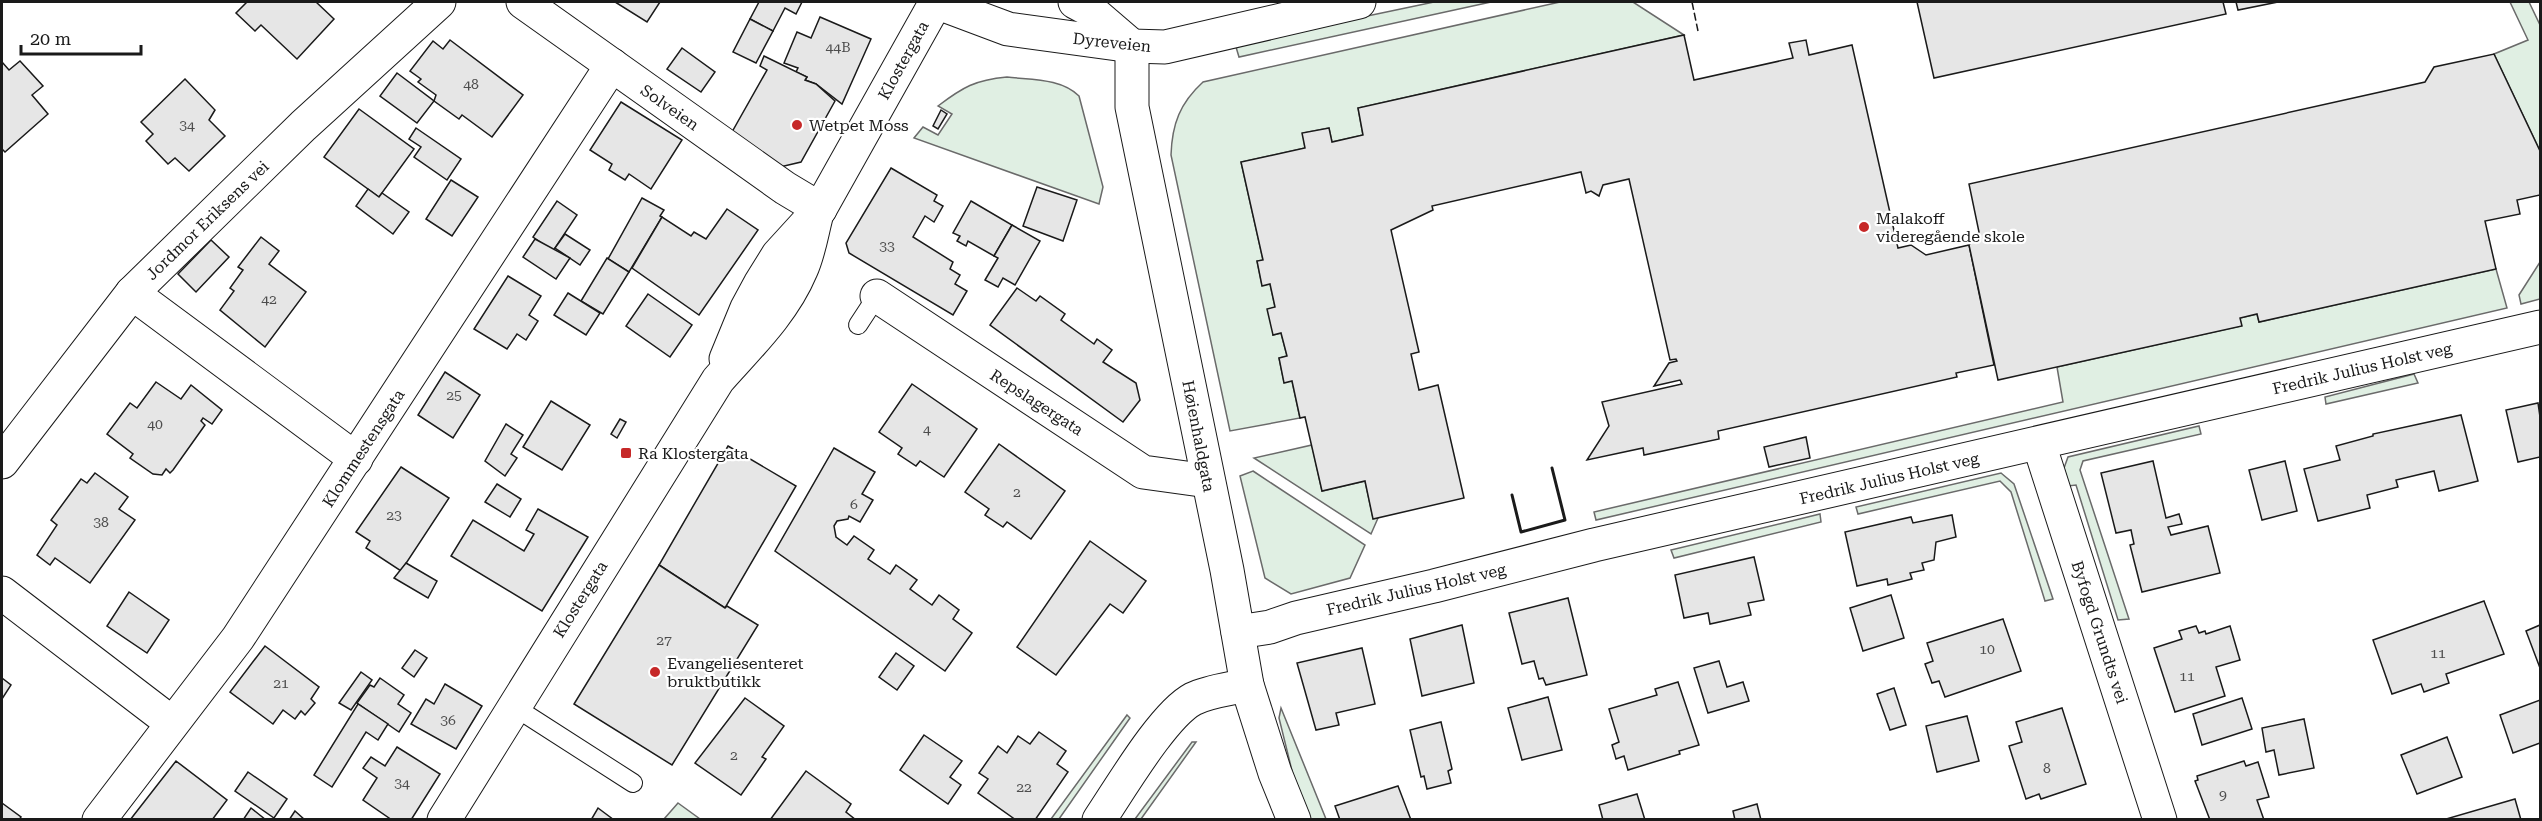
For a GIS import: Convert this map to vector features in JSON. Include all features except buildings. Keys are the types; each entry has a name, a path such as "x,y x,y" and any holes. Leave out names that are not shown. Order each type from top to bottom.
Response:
{"street":[{"name":"Jordmor Eriksens vei","path":"2,462 132,293 303,126 439,2"},
{"name":"Solveien","path":"523,2 818,211"},
{"name":"Dyreveien","path":"936,2 1008,28 1132,46 1165,47 1359,2"},
{"name":"Klostergata","path":"444,819 718,380 770,322 802,270 818,211 936,2"},
{"path":"1075,2 1090,10 1132,46"},
{"name":"Høienhaldgata","path":"1132,46 1132,107 1247,685 1275,772 1294,819"},
{"name":"Klommestensgata","path":"99,819 238,638 612,65"},
{"path":"132,293 356,459"},
{"name":"Repslagergata","path":"877,296 1143,472 1208,481"},
{"name":"Fredrik Julius Holst veg","path":"1238,632 1270,627 1296,618 1434,586 1605,542 2541,327"},
{"name":"Byfogd Grundts vei","path":"2039,444 2160,819"},
{"path":"2,593 172,723"},
{"path":"1099,819 1156,737 1181,707 1204,696 1247,685"}],"lane":[{"path":"858,325 877,296"},
{"path":"513,706 633,783"}],"green space":[{"path":"1434,2 1491,2 1239,57 1236,47 1272,36"},
{"path":"1560,2 1633,2 1684,35 1358,108 1363,135 1332,142 1329,128 1303,133 1305,148 1241,162 1263,260 1257,261 1262,285 1270,284 1275,307 1273,335 1281,333 1287,356 1279,358 1284,382 1292,381 1300,418 1230,431 1171,155 1173,133 1188,98 1203,82"},
{"path":"2510,2 2529,2 2540,25 2540,151 2494,54 2528,40"},
{"path":"1007,77 1055,83 1072,90 1079,96 1103,187 1099,204 914,138 923,127 938,135 952,114 938,106 955,94 978,82"},
{"path":"2540,262 2540,299 2521,304 2519,295"},
{"path":"2496,269 2507,308 1596,520 1594,512 2063,402 2057,367 2241,326 2240,318 2257,314 2259,322"},
{"path":"2414,374 2418,383 2326,404 2325,397"},
{"path":"2199,426 2201,434 2083,461 2080,470 2129,619 2118,620 2076,485 2068,486 2064,468 2068,457"},
{"path":"1312,445 1322,491 1365,481 1373,518 1378,518 1371,534 1254,458"},
{"path":"1253,471 1365,545 1350,578 1291,594 1265,578 1240,476"},
{"path":"2001,473 2014,484 2053,599 2045,601 2011,492 2000,481 1858,514 1856,507"},
{"path":"1820,514 1821,522 1674,558 1671,550"},
{"path":"1281,708 1326,819 1310,819 1296,787 1279,718"},
{"path":"1127,715 1130,718 1059,819 1051,819"},
{"path":"1192,742 1196,742 1141,819 1135,819"},
{"path":"678,803 700,819 664,819"}],"fence":[{"path":"1692,2 1698,31"}],"wall":[{"path":"1512,495 1521,532 1565,520 1552,468"}],"place":[{"name":"Wetpet Moss","path":"797,125"},
{"name":"Malakoff videregående skole","path":"1864,227"},
{"name":"Ra Klostergata","path":"626,453"},
{"name":"Evangeliesenteret bruktbutikk","path":"655,672"}]}
